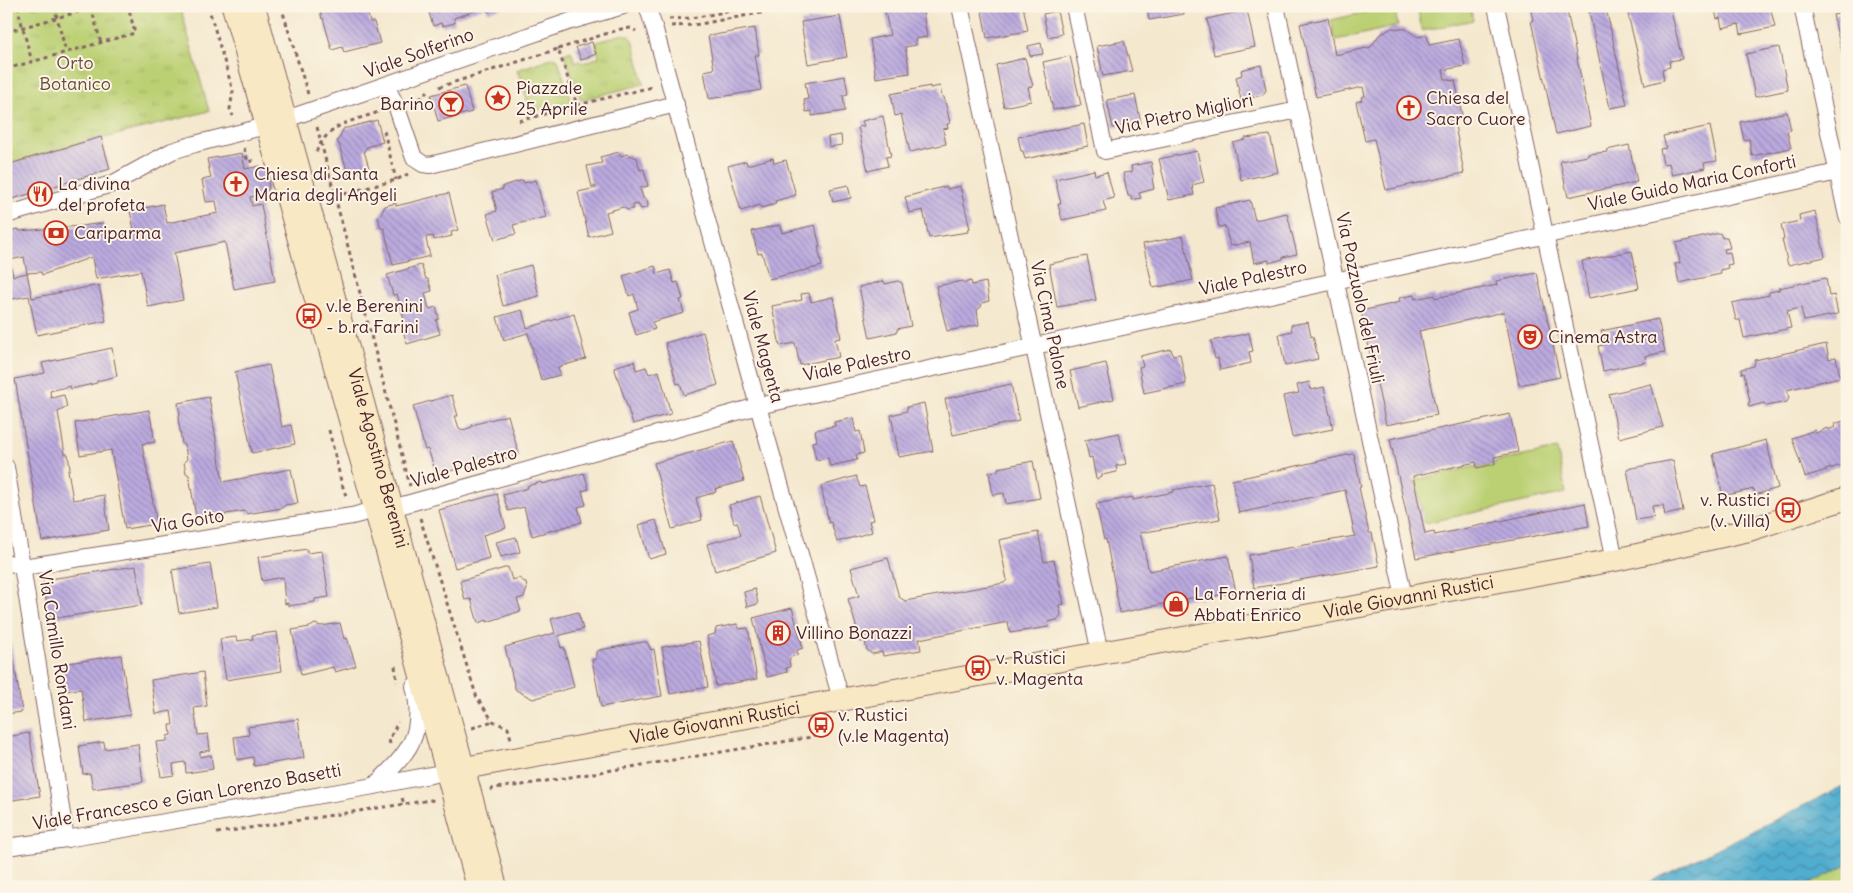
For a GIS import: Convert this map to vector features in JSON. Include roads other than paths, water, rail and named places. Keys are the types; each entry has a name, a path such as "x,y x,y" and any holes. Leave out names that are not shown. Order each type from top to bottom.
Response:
{"main road":[{"path":"233,6 276,123"},
{"path":"241,6 276,123"},
{"path":"254,6 276,123"},
{"name":"Viale Agostino Berenini","path":"276,123 384,509 462,798"},
{"name":"Viale Giovanni Rustici","path":"455,770 838,709 1100,653 1615,560 1749,530 1847,498"},
{"name":"Viale Agostino Berenini","path":"384,509 391,565 455,770"},
{"path":"462,798 478,887"},
{"path":"462,798 496,887"}],"street":[{"name":"Viale Solferino","path":"6,215 112,184 172,151 276,123 571,21 623,6"},
{"name":"Viale Magenta","path":"647,6 676,104 838,709"},
{"name":"Via Cima Palone","path":"960,6 1100,653"},
{"name":"Via Pietro Migliori","path":"1074,6 1105,151 1298,110"},
{"name":"Via Pozzuolo del Friuli","path":"1276,6 1404,597"},
{"path":"1496,6 1615,560"},
{"path":"1802,6 1842,171 1847,216"},
{"path":"386,86 397,108 411,154 417,162 422,164 438,164 676,104"},
{"name":"Viale Guido Maria Conforti","path":"1336,281 1842,171"},
{"name":"Viale Palestro","path":"384,509 758,406 1336,281"},
{"name":"Via Camillo Rondani","path":"6,468 66,839"},
{"name":"Via Goito","path":"6,563 23,567 352,516 384,509"},
{"name":"Viale Francesco e Gian Lorenzo Basetti","path":"6,847 66,839 374,786 397,773 402,757 414,738 418,716 414,688 400,637 391,565"},
{"path":"397,773 455,770"}],"water":[{"path":"1847,784 1847,865 1804,887 1640,887"}],"place":[{"name":"Piazzale 25 Aprile","path":"498,98"},
{"name":"Barino","path":"451,104"},
{"name":"Chiesa del Sacro Cuore","path":"1409,108"},
{"name":"Chiesa di Santa Maria degli Angeli","path":"236,184"},
{"name":"La divina del profeta","path":"40,194"},
{"name":"Cariparma","path":"56,233"},
{"name":"v.le Berenini - b.ra Farini","path":"309,316"},
{"name":"Cinema Astra","path":"1530,337"},
{"name":"v. Rustici (v. Villa)","path":"1788,510"},
{"name":"La Forneria di Abbati Enrico","path":"1176,604"},
{"name":"Villino Bonazzi","path":"778,633"},
{"name":"v. Rustici v. Magenta","path":"978,668"},
{"name":"v. Rustici (v.le Magenta)","path":"821,725"}],"park label":[{"name":"Orto Botanico","path":"75,73"}]}
